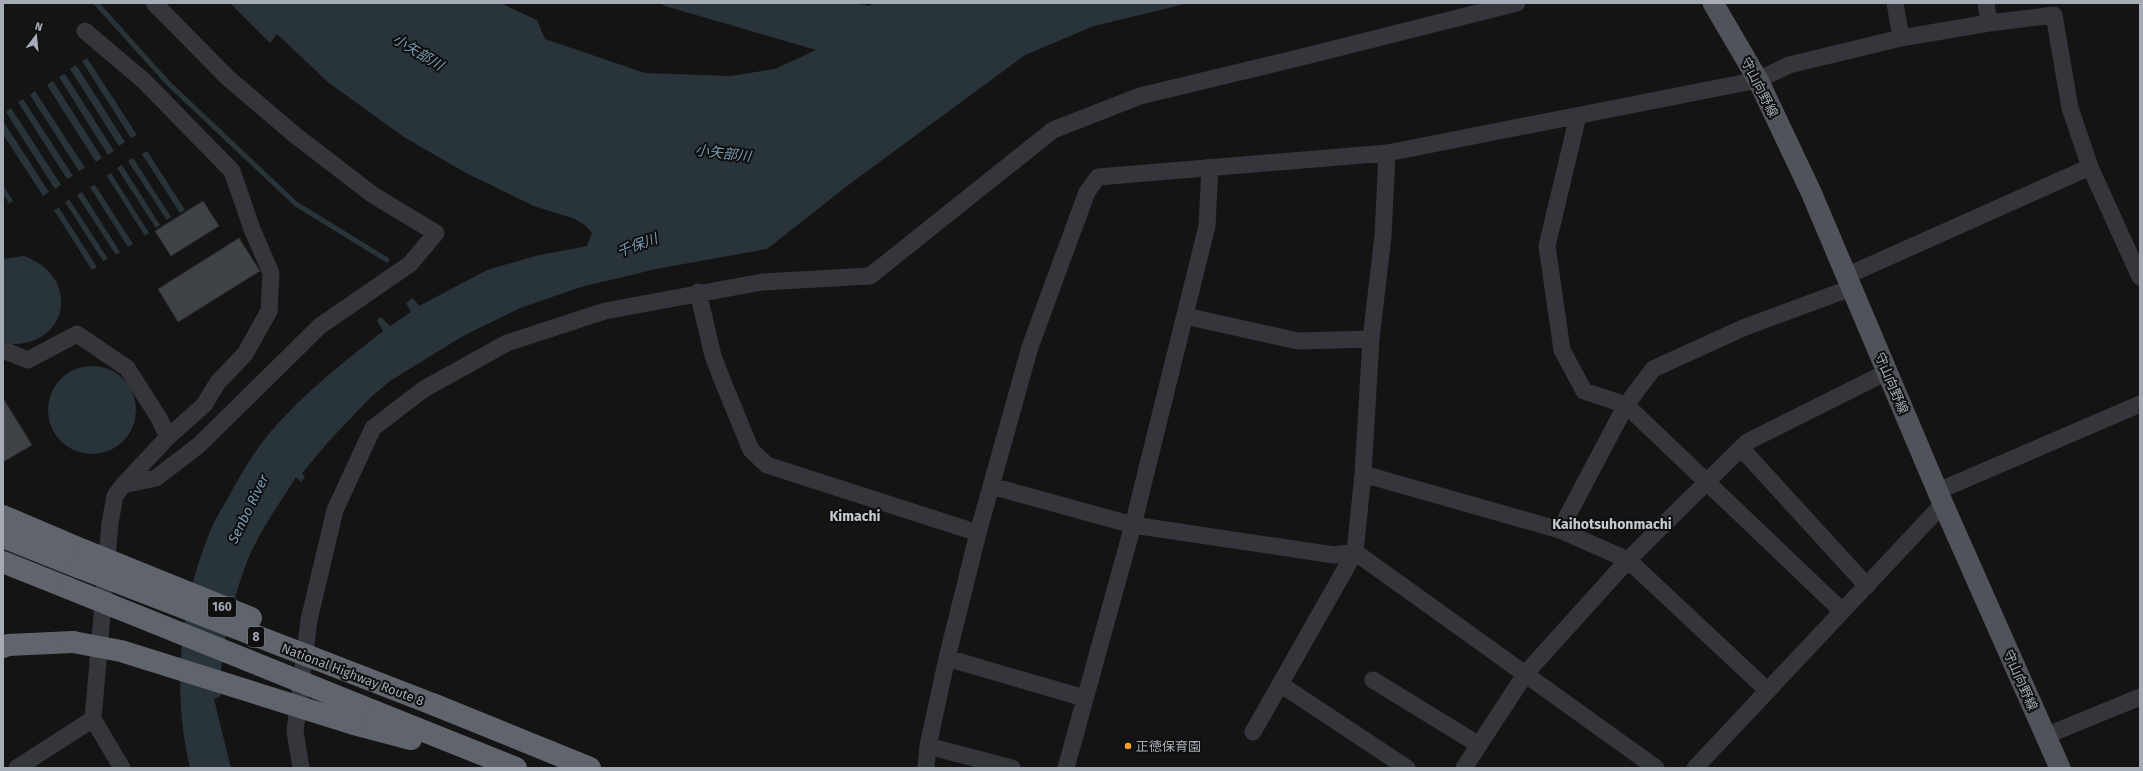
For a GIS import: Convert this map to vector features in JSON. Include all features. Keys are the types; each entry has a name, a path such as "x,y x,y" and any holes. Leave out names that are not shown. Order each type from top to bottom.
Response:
{"highway":[{"path":"3,516 80,558"},
{"name":"National Highway Route 8","path":"3,537 80,558 356,676 436,705 590,768"},
{"name":"National Highway Route 8","path":"3,562 68,588 357,715"},
{"path":"3,647 8,645 73,642 121,651 357,715 490,758 516,768"}],"main road":[{"name":"守山向野線","path":"1713,3 1758,80 1811,192 1941,497 2060,768"}],"street":[{"path":"123,485 156,478 199,445 320,326 410,264 436,233 373,195 295,134 228,78 154,3"},
{"path":"301,768 295,731 309,620 335,510 373,428 424,389 507,344 605,311 698,292 762,282 870,276 1053,130 1140,96 1517,3"},
{"path":"1894,3 1902,38"},
{"path":"1986,3 1989,23"},
{"path":"926,768 928,746 947,658 978,533 1030,347 1087,192 1098,177 1387,153 1758,80 1789,66 1902,38 1989,23 2054,15 2070,108 2090,168 2140,277"},
{"path":"85,31 144,81 232,171 252,229 271,273 269,311 245,354 218,382 204,405 168,437 123,485 115,496 110,523 93,719 122,768"},
{"path":"1578,116 1548,246 1562,350 1584,391 1626,405 1842,611"},
{"path":"1253,732 1355,552 1363,474 1371,339 1383,236 1387,153"},
{"path":"1066,768 1084,698 1133,525 1207,226 1210,167"},
{"path":"1560,530 1626,405 1653,369 1849,282 2090,168"},
{"path":"698,292 713,356 723,382 751,450 767,465 978,533"},
{"path":"1185,316 1298,341 1371,339"},
{"path":"3,350 28,360 76,334 127,368 159,418 168,437"},
{"path":"1464,768 1526,673 1628,560 1747,442 1887,372"},
{"path":"1701,766 1768,691 1867,586 1941,497 2140,404"},
{"path":"1741,448 1867,586"},
{"path":"1363,474 1560,530 1628,560 1768,691"},
{"path":"991,486 1133,525 1334,554 1355,552 1526,673 1656,768"},
{"path":"947,658 1084,698"},
{"path":"1373,680 1479,745"},
{"path":"1280,684 1407,768"},
{"path":"2045,736 2140,697"},
{"path":"17,768 93,719"},
{"path":"928,746 1012,768"}],"water":[{"path":"230,3 500,3 537,20 545,39 645,73 730,76 775,69 816,50 665,6 660,3 852,3 870,6 872,3 1189,3 1094,26 1025,55 847,186 767,249 656,269 581,287 520,308 463,336 390,381 371,397 329,441 302,473 305,477 301,482 296,477 253,548 240,581 229,620 222,660 221,696 214,699 231,768 190,768 184,738 180,680 181,650 190,593 198,564 212,526 240,476 268,435 308,393 383,331 377,320 381,317 390,326 411,312 406,303 413,298 419,306 487,270 535,256 587,246 592,233 585,225 575,219 534,206 466,173 404,137 329,83 277,34 270,43"},
{"path":"87,58 137,135 131,138 82,61"},
{"path":"76,65 125,142 119,146 70,69"},
{"path":"65,74 114,151 108,155 59,77"},
{"path":"53,81 102,158 96,162 47,85"},
{"path":"35,91 85,168 79,171 30,95"},
{"path":"23,99 73,176 67,179 18,102"},
{"path":"11,108 61,185 55,189 6,112"},
{"path":"3,121 49,192 43,196 3,134"},
{"path":"147,151 185,210 180,213 142,154"},
{"path":"133,158 171,217 167,220 128,161"},
{"path":"122,165 160,225 156,228 117,168"},
{"path":"111,173 149,233 145,236 107,176"},
{"path":"3,185 13,201 9,204 3,193"},
{"path":"95,185 133,244 128,247 90,187"},
{"path":"82,192 120,252 116,255 77,195"},
{"path":"69,199 108,259 103,261 65,202"},
{"path":"59,208 97,267 92,270 54,210"},
{"path":"24,256 43,266 55,280 61,296 60,312 53,326 41,337 24,343 3,343 3,259"},
{"path":"92,366 109,369 117,373 129,385 133,393 136,410 133,427 129,435 117,447 109,451 92,454 75,451 67,447 55,435 51,427 48,410 51,393 55,385 67,373 75,369"}],"building":[{"path":"203,201 219,226 171,256 155,231"},
{"path":"239,238 260,271 178,322 158,289"},
{"path":"3,398 32,445 3,462"}],"waterway":[{"path":"96,3 169,84 296,204 387,260"}],"place":[{"name":"正徳保育園","path":"1128,746"}],"district":[{"name":"Kimachi","path":"855,516"},
{"name":"Kaihotsuhonmachi","path":"1612,524"}],"water label":[{"name":"小矢部川","path":"418,52"},
{"name":"小矢部川","path":"723,153"},
{"name":"千保川","path":"637,245"},
{"name":"Senbo River","path":"248,509"}]}
